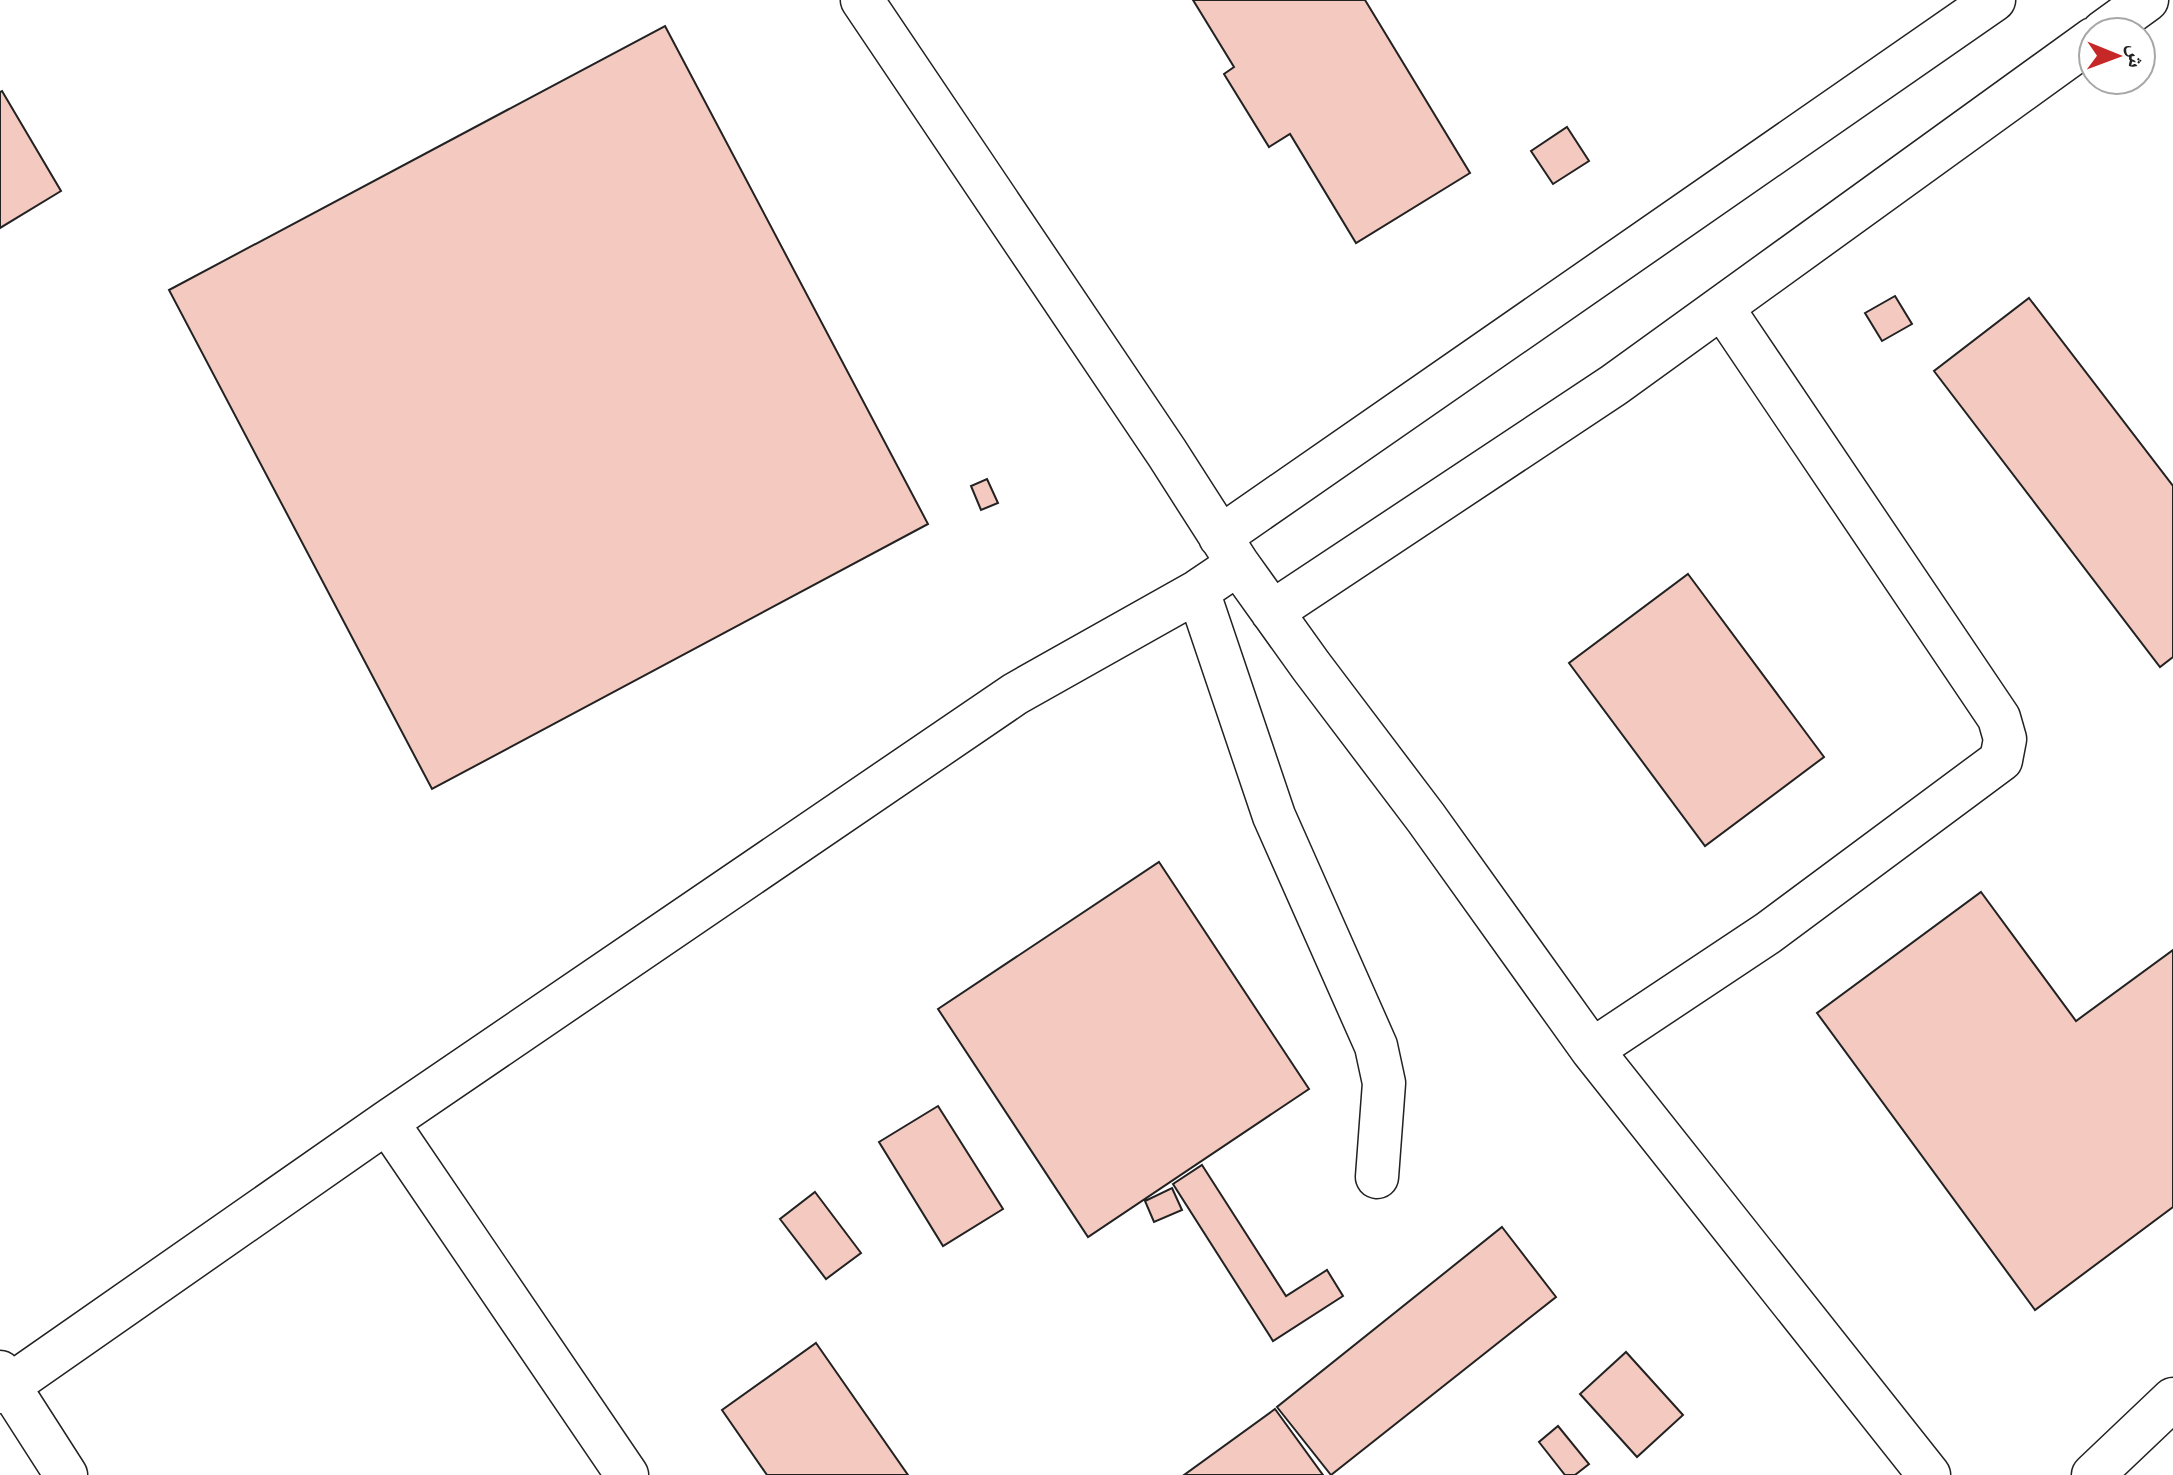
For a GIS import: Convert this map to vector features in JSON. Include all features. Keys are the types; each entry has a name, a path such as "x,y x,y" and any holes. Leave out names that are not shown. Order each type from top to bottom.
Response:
{"street":[{"path":"862,0 1272,612 1426,818 1592,1050 1929,1475"},
{"path":"66,1475 3,1383 1015,694 1198,591 1229,551 1994,0"},
{"path":"2125,16 2147,0"},
{"path":"1272,612 1601,394 2077,51"},
{"path":"1592,1050 1768,933 2001,760 2005,739 1999,718 1722,307"},
{"path":"1198,591 1274,816 1376,1046 1384,1083 1377,1177"},
{"path":"387,1122 627,1475"},
{"path":"2093,1475 2173,1399"}],"building":[{"path":"1193,0 1365,0 1470,173 1356,243 1290,134 1269,147 1224,74 1234,67"},
{"path":"665,26 928,524 432,789 169,290"},
{"path":"0,92 61,191 0,228"},
{"path":"1567,127 1589,161 1553,184 1531,151"},
{"path":"1895,296 1912,324 1882,341 1865,313"},
{"path":"2029,298 2173,486 2173,657 2160,667 1934,371"},
{"path":"987,479 998,503 981,510 971,486"},
{"path":"1688,574 1824,757 1705,846 1569,663"},
{"path":"1159,862 1309,1089 1088,1237 938,1009"},
{"path":"1981,892 2076,1021 2173,950 2173,1207 2035,1310 1817,1013"},
{"path":"938,1106 1003,1209 943,1246 879,1142"},
{"path":"1202,1165 1286,1296 1327,1270 1343,1296 1273,1341 1173,1184"},
{"path":"1172,1188 1182,1210 1154,1222 1145,1201"},
{"path":"815,1192 861,1253 826,1279 780,1219"},
{"path":"1502,1227 1556,1297 1331,1475 1277,1407"},
{"path":"816,1343 908,1475 767,1475 722,1410"},
{"path":"1626,1352 1683,1415 1637,1457 1580,1394"},
{"path":"1275,1409 1323,1475 1184,1475"},
{"path":"1558,1426 1589,1464 1575,1475 1565,1475 1539,1442"}]}
